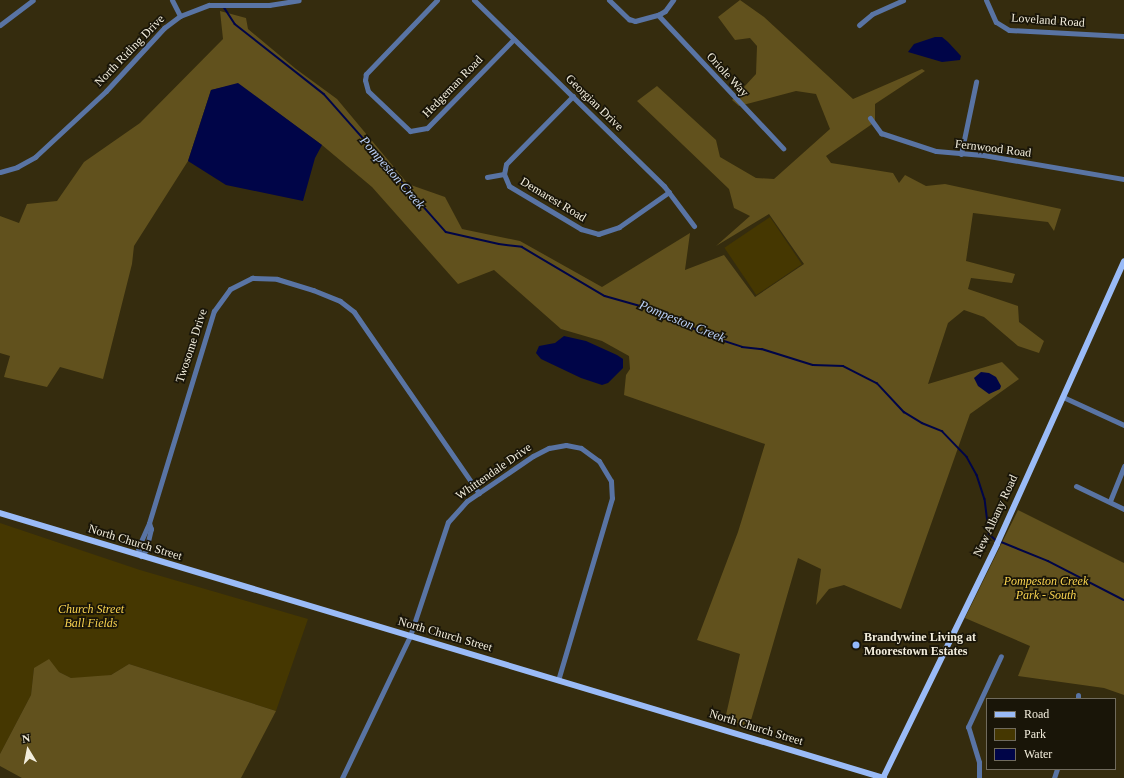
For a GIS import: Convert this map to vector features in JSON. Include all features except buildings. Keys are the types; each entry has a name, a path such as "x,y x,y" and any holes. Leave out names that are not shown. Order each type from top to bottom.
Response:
{"main road":[{"name":"New Albany Road","path":"884,778 997,544 1124,261"},
{"name":"North Church Street","path":"0,514 884,778"}],"street":[{"path":"0,25 33,0"},
{"path":"172,0 180,16"},
{"name":"North Riding Drive","path":"0,172 17,167 35,157 106,90 164,28 180,16 210,5 298,0"},
{"name":"Hedgeman Road","path":"437,0 366,74 365,80 368,91 410,132 427,128 514,39"},
{"name":"Georgian Drive","path":"474,0 573,96 668,192 694,226"},
{"path":"609,0 629,19 635,21 658,15 665,11 673,0"},
{"path":"859,25 872,14 902,0"},
{"name":"Loveland Road","path":"986,0 996,22 1010,30 1124,36"},
{"name":"Oriole Way","path":"658,15 783,148"},
{"path":"961,154 976,82"},
{"path":"487,177 504,174 506,164 573,96"},
{"name":"Fernwood Road","path":"870,118 876,129 886,136 936,151 982,155 1124,179"},
{"name":"Demarest Road","path":"504,174 513,188 581,230 592,233 604,233 619,227 668,192"},
{"name":"Twosome Drive","path":"141,556 138,548 149,523 214,311 230,289 244,281 260,277 282,280 322,293 340,300 354,312 478,493"},
{"path":"1063,397 1124,425"},
{"name":"Whittendale Drive","path":"342,778 410,636 448,522 460,507 478,493 533,456 558,446 574,446 588,451 599,460 608,473 612,489 611,507 558,680"},
{"path":"1110,501 1124,466"},
{"path":"1076,486 1124,509"},
{"path":"979,778 979,762 968,727 1001,656"}],"green space":[{"path":"740,0 764,17 853,99 922,69 925,71 875,104 875,122 826,156 831,163 893,173 899,183 905,175 926,186 945,184 1061,209 1054,231 1048,222 973,213 966,261 1015,274 1012,283 971,278 968,289 1018,306 1019,322 1044,341 1039,353 1018,346 984,317 964,310 948,323 928,384 1002,362 1019,379 970,414 901,609 844,585 829,589 816,605 821,569 798,558 749,727 725,719 740,654 697,640 738,532 765,444 624,395 626,375 630,369 629,356 602,341 561,329 494,270 458,284 372,187 322,145 238,84 211,90 188,161 134,246 132,264 103,379 60,367 47,387 4,377 10,356 0,353 0,216 19,223 27,204 57,201 84,162 140,123 223,39 220,11 246,18 248,29 296,69 337,99 408,184 445,197 462,229 520,241 602,287 690,233 685,270 724,255 755,297 804,264 769,214 716,246 750,216 734,208 729,189 637,101 657,86 716,140 720,157 756,178 774,179 830,129 816,94 796,91 739,106 732,100 756,74 757,46 750,38 735,40 718,17"},
{"path":"770,217 802,264 756,295 724,248"},
{"name":"Pompeston Creek Park - South","path":"1018,510 1124,563 1124,695 1104,688 1018,676 1030,646 965,618"},
{"name":"Church Street Ball Fields","path":"0,523 140,570 308,619 276,711 129,664 111,675 95,678 71,678 59,672 34,668 31,695 0,754"},
{"path":"49,659 59,672 71,678 111,675 129,664 276,711 241,778 22,778 0,766 0,754 31,695 34,668"}],"water":[{"path":"935,37 942,37 948,42 961,56 960,60 942,62 908,52 914,44"},
{"path":"238,83 322,145 315,158 303,201 226,185 188,161 211,90"},
{"path":"564,336 586,341 617,355 623,359 623,368 608,383 602,385 581,378 541,359 536,353 539,346 555,343"},
{"path":"981,372 989,373 996,377 1001,386 1000,389 989,394 978,386 974,378"}],"waterway":[{"name":"Pompeston Creek","path":"224,7 235,24 324,94 446,232 499,244 522,247 605,296 665,313 706,335 742,347 762,349 813,365 843,366 877,383 904,412 922,423 942,431 967,457 977,475 985,499 989,534 996,540"},
{"name":"Pompeston Creek","path":"999,541 1048,561 1124,600"}],"place":[{"name":"Brandywine Living at Moorestown Estates","path":"856,645"}]}
